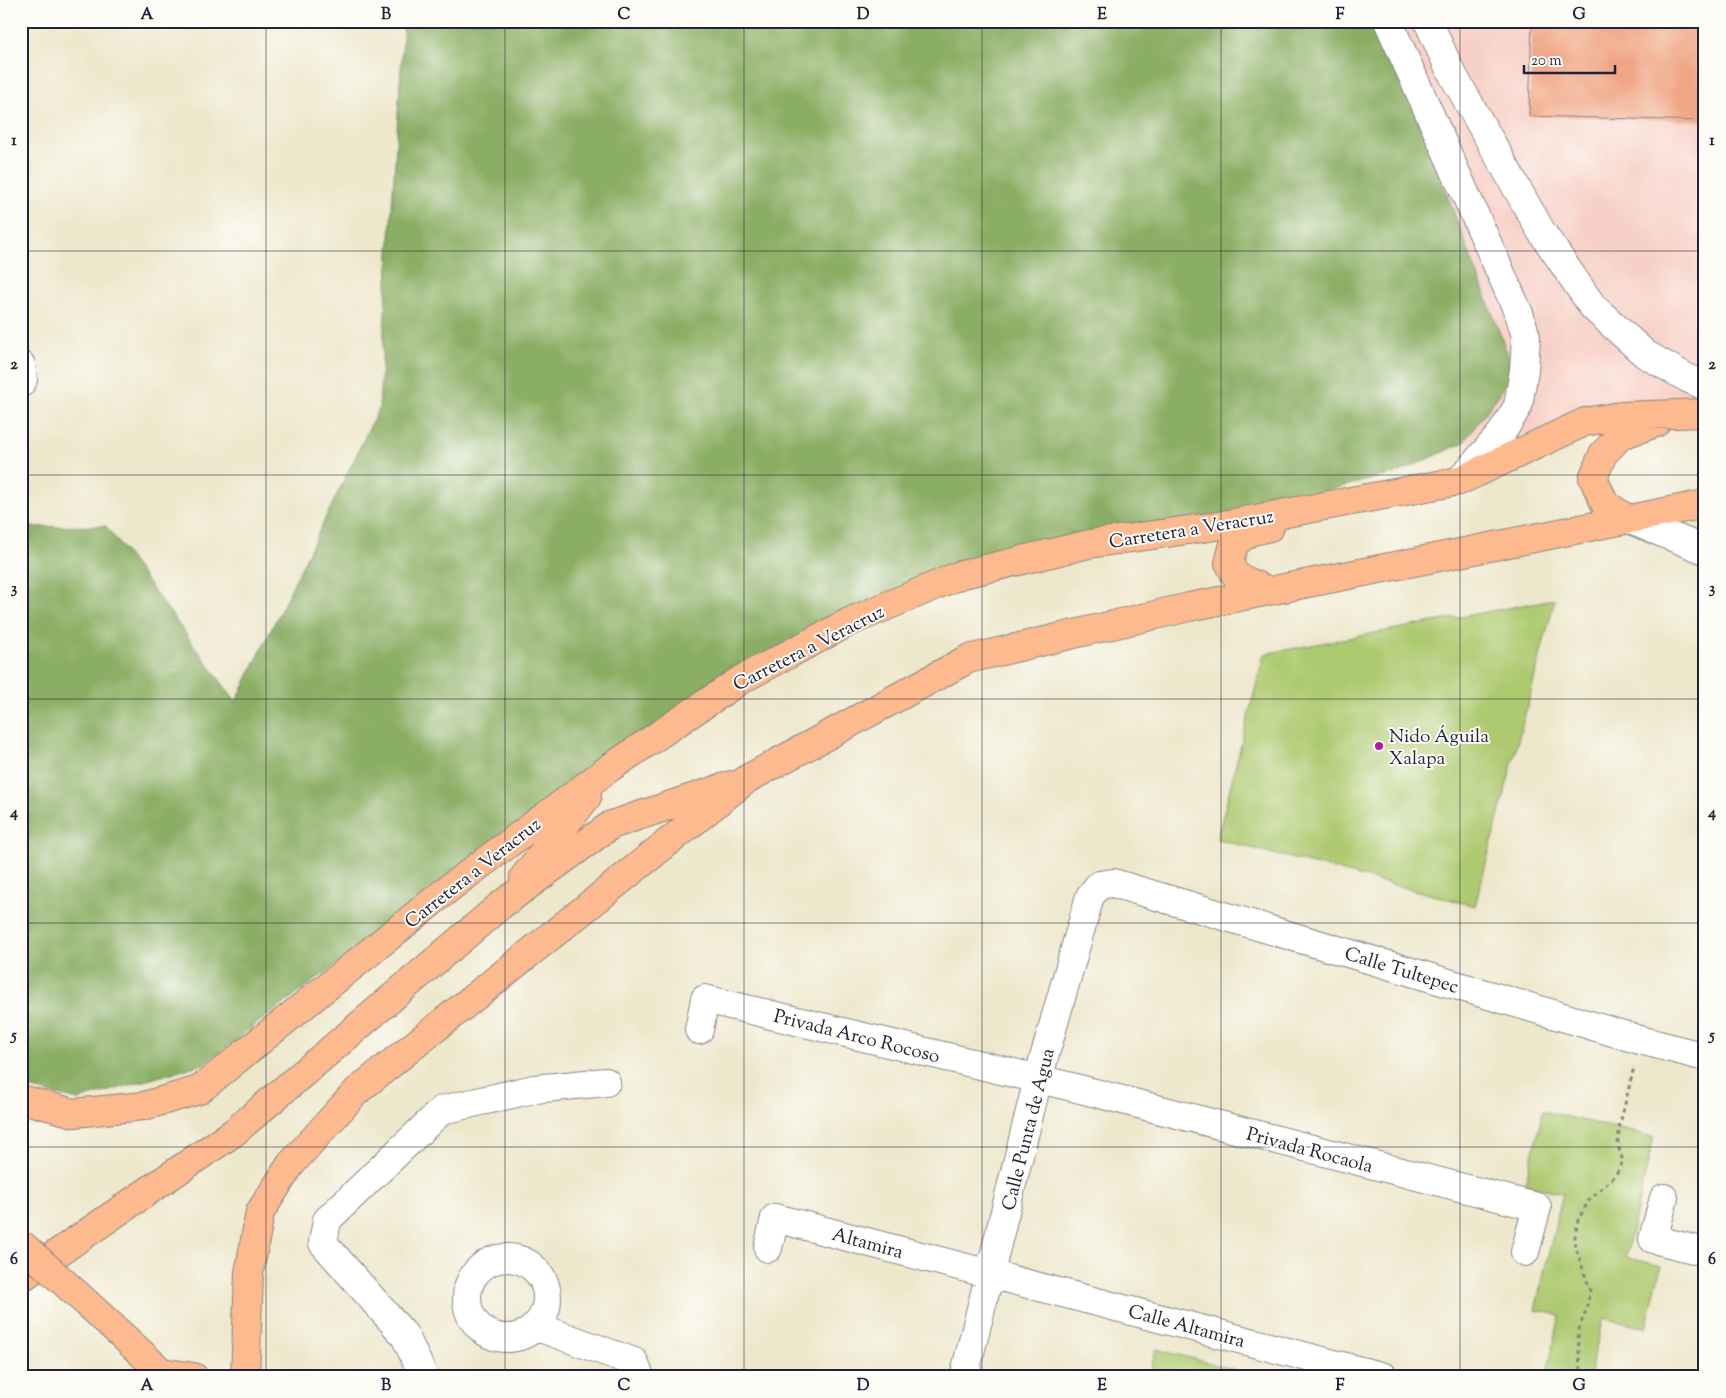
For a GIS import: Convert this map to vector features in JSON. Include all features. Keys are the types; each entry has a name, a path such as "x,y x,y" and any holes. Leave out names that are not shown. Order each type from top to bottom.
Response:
{"main road":[{"name":"Carretera a Veracruz","path":"21,1099 74,1112 144,1106 199,1090 448,889 611,767 742,678 849,622 960,575 1089,544 1222,525 1459,481 1585,422 1620,416 1695,413"},
{"path":"1628,519 1605,504 1593,478 1603,454 1621,435 1695,413"},
{"path":"1268,591 1236,576 1229,562 1234,544 1249,532 1340,503"},
{"path":"245,1377 249,1273 260,1212 292,1164 357,1091 748,780 968,659 1189,607 1705,504"},
{"path":"501,905 611,767"},
{"path":"21,1278 233,1133 501,905 611,825 748,780"},
{"path":"21,1244 165,1374 194,1377"}],"street":[{"path":"1388,21 1520,316 1526,337 1524,370 1518,406 1501,434 1459,481"},
{"path":"1428,21 1449,68 1541,231 1593,307 1645,354 1705,386"},
{"path":"21,365 24,380 21,383"},
{"path":"1628,519 1705,550"},
{"name":"Calle Tultepec","path":"1099,885 1113,883 1640,1040 1705,1056"},
{"name":"Calle Punta de Agua","path":"964,1377 1038,1079 1090,896 1099,885"},
{"name":"Privada Arco Rocoso","path":"699,1030 705,999 1038,1079"},
{"name":"Privada Rocaola","path":"1038,1079 1537,1207 1525,1252"},
{"path":"424,1377 405,1336 323,1243 327,1220 442,1110 534,1089 606,1082"},
{"path":"1664,1198 1653,1240 1705,1252"},
{"name":"Altamira","path":"768,1248 776,1218 990,1274"},
{"name":"Calle Altamira","path":"990,1274 1384,1377"},
{"path":"535,1326 634,1362 640,1377"}],"path":[{"path":"1576,1377 1580,1370 1578,1332 1586,1310 1590,1290 1574,1242 1578,1220 1589,1200 1615,1176 1623,1161 1618,1146 1619,1128 1640,1040"}],"shaded area":[{"path":"1381,21 1705,21 1705,407 1463,443 1502,338"}],"green space":[{"path":"404,21 1381,21 1515,373 1463,443 1400,472 1080,553 838,621 622,751 203,1064 78,1100 21,1086 21,527 106,526 236,702 379,408"},
{"name":"Nido Águila Xalapa","path":"1555,599 1475,906 1217,839 1264,654"},
{"path":"1543,1111 1654,1137 1626,1257 1661,1266 1646,1328 1603,1318 1589,1377 1546,1377 1560,1315 1535,1310 1563,1193 1525,1185"},
{"path":"1156,1349 1263,1377 1149,1377"}],"building":[{"path":"1532,21 1705,21 1705,121 1529,116"}],"place":[{"name":"Nido Águila Xalapa","path":"1379,746"}]}
